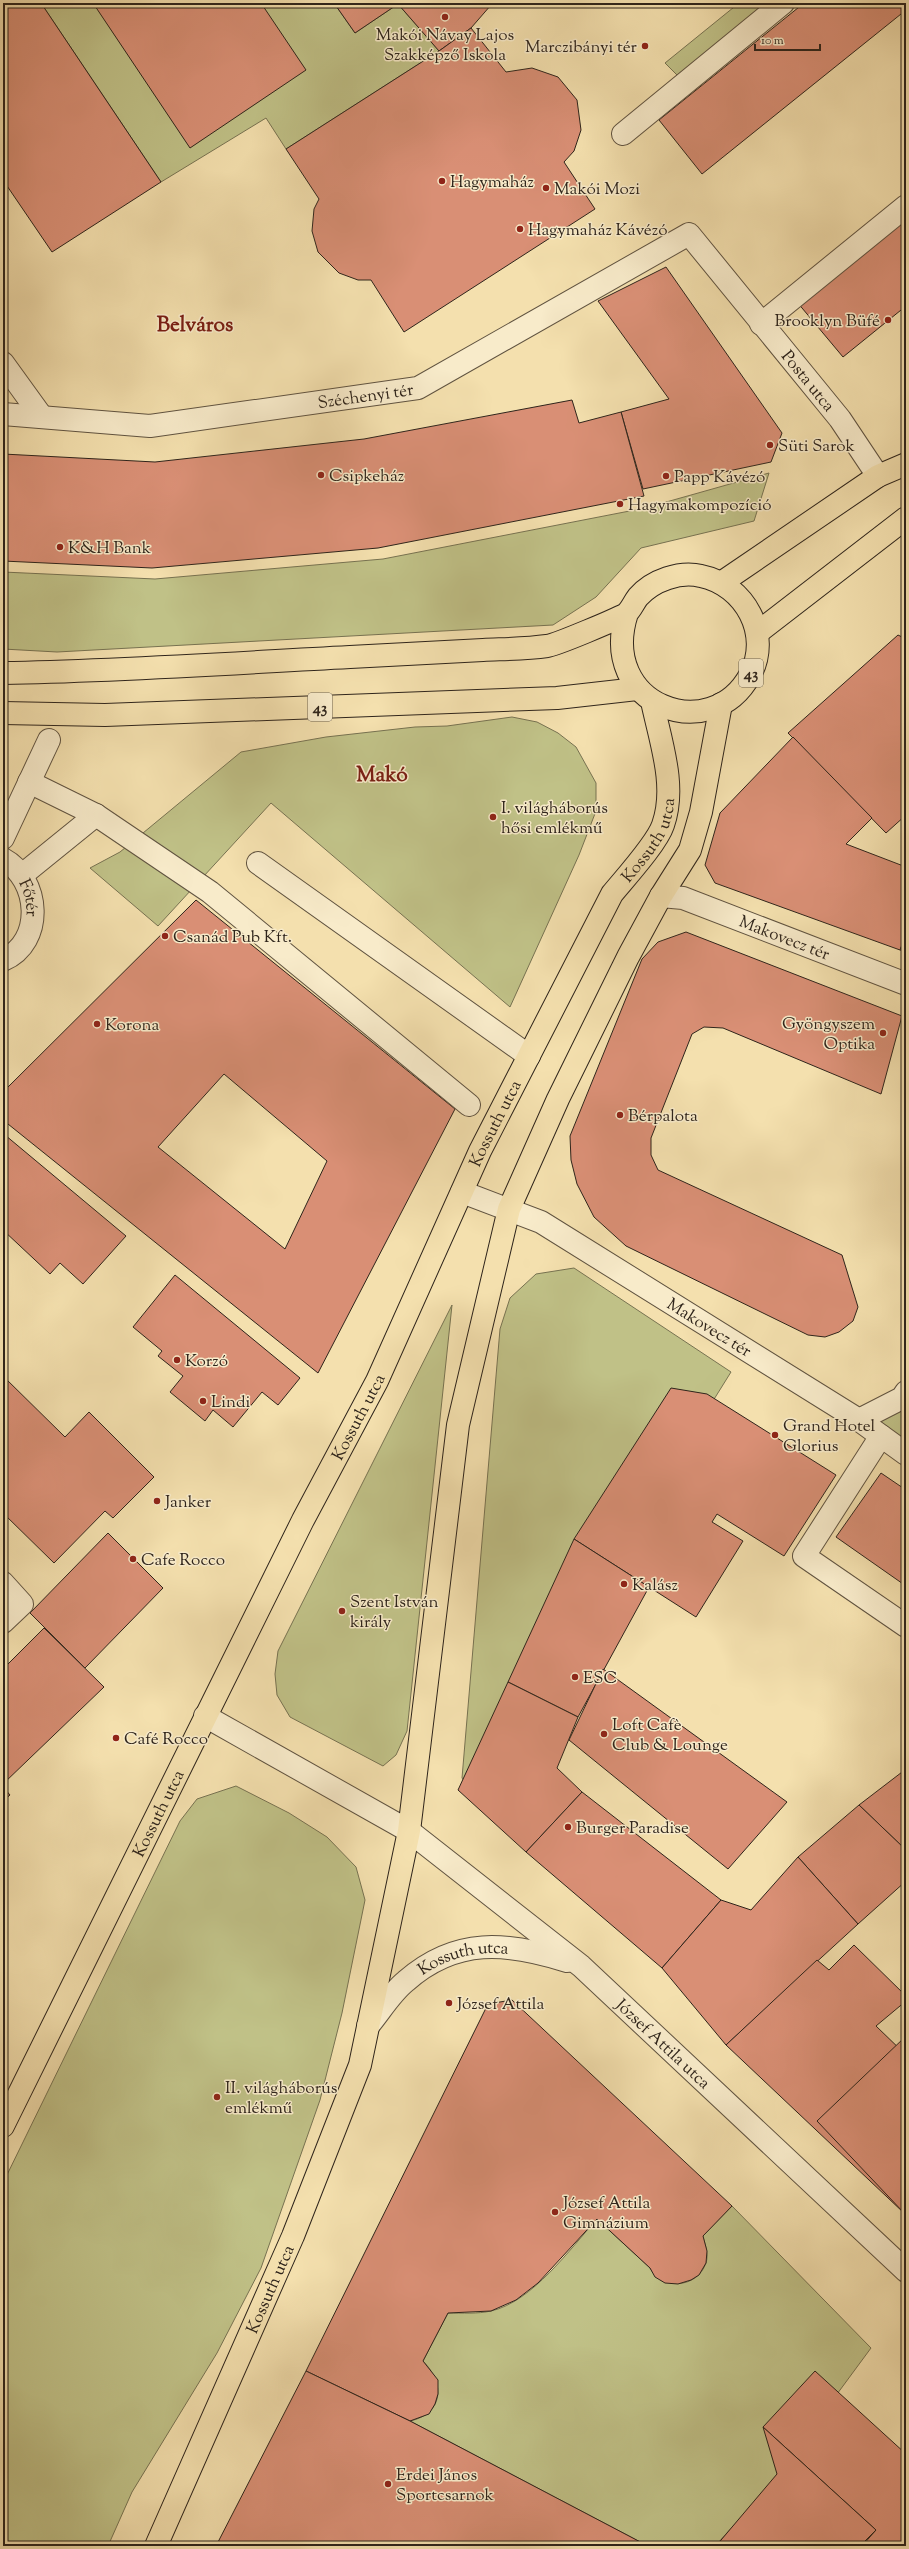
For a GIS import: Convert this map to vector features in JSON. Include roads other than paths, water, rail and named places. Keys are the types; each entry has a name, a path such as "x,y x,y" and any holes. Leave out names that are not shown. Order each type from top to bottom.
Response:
{"main road":[{"path":"721,583 878,476 906,464"},
{"path":"757,633 906,518"},
{"name":"43","path":"678,575 700,575 721,583 739,596 751,613 757,633 757,655 750,674 738,691 721,704 698,712 674,711 644,695 626,672 621,652 621,632 627,613 640,595 658,582 678,575"},
{"path":"3,673 90,671 550,646 627,613"},
{"name":"43","path":"3,712 105,715 644,695"},
{"name":"Kossuth utca","path":"3,2126 303,1520 377,1381 480,1151 612,894 638,864 663,825 669,787 644,695"},
{"name":"Kossuth utca","path":"156,2546 293,2236 360,2066 409,1831 458,1425 509,1209 558,1099 661,896 690,850 701,812 721,704"}],"street":[{"path":"623,134 783,3"},
{"path":"762,324 906,206"},
{"name":"Posta utca","path":"689,234 840,419 878,476"},
{"name":"Széchenyi tér","path":"3,414 150,426 418,388 689,234"},
{"path":"3,363 42,417"},
{"path":"3,838 49,740"},
{"path":"29,782 96,815 210,892 469,1105"},
{"path":"22,875 96,815"},
{"name":"Főtér","path":"3,859 22,875 31,892 34,911 30,930 20,946 3,960"},
{"path":"258,863 529,1056"},
{"name":"Makovecz tér","path":"661,896 683,898 906,984"},
{"name":"Makovecz tér","path":"462,1192 541,1222 859,1420 906,1454"},
{"path":"859,1420 902,1398 906,1392"},
{"path":"882,1436 804,1556 906,1626"},
{"path":"3,1583 22,1604 3,1622"},
{"name":"József Attila utca","path":"205,1716 409,1831 581,1966 906,2272"},
{"name":"Kossuth utca","path":"368,2026 405,1981 442,1956 489,1945 532,1950 581,1966"}],"place":[{"name":"Makói Návay Lajos Szakképző Iskola","path":"445,17"},
{"name":"Marczibányi tér","path":"645,46"},
{"name":"Hagymaház","path":"442,181"},
{"name":"Makói Mozi","path":"546,188"},
{"name":"Hagymaház Kávézó","path":"520,229"},
{"name":"Brooklyn Büfé","path":"888,320"},
{"name":"Süti Sarok","path":"770,445"},
{"name":"Csipkeház","path":"321,475"},
{"name":"Papp Kávézó","path":"666,476"},
{"name":"Hagymakompozíció","path":"620,504"},
{"name":"K&H Bank","path":"60,547"},
{"name":"I. világháborús hősi emlékmű","path":"493,817"},
{"name":"Csanád Pub Kft.","path":"165,936"},
{"name":"Korona","path":"97,1024"},
{"name":"Gyöngyszem Optika","path":"883,1033"},
{"name":"Bérpalota","path":"620,1115"},
{"name":"Korzó","path":"177,1360"},
{"name":"Lindi","path":"203,1401"},
{"name":"Grand Hotel Glorius","path":"775,1435"},
{"name":"Janker","path":"157,1501"},
{"name":"Cafe Rocco","path":"133,1559"},
{"name":"Kalász","path":"624,1584"},
{"name":"Szent István király","path":"342,1611"},
{"name":"ESC","path":"575,1677"},
{"name":"Loft Cafè Club & Lounge","path":"604,1734"},
{"name":"Café Rocco","path":"116,1738"},
{"name":"Burger Paradise","path":"568,1827"},
{"name":"József Attila","path":"449,2003"},
{"name":"II. világháborús emlékmű","path":"217,2097"},
{"name":"József Attila Gimnázium","path":"555,2212"},
{"name":"Erdei János Sportcsarnok","path":"388,2484"}],"district":[{"name":"Belváros","path":"195,324"},
{"name":"Makó","path":"382,774"}]}
